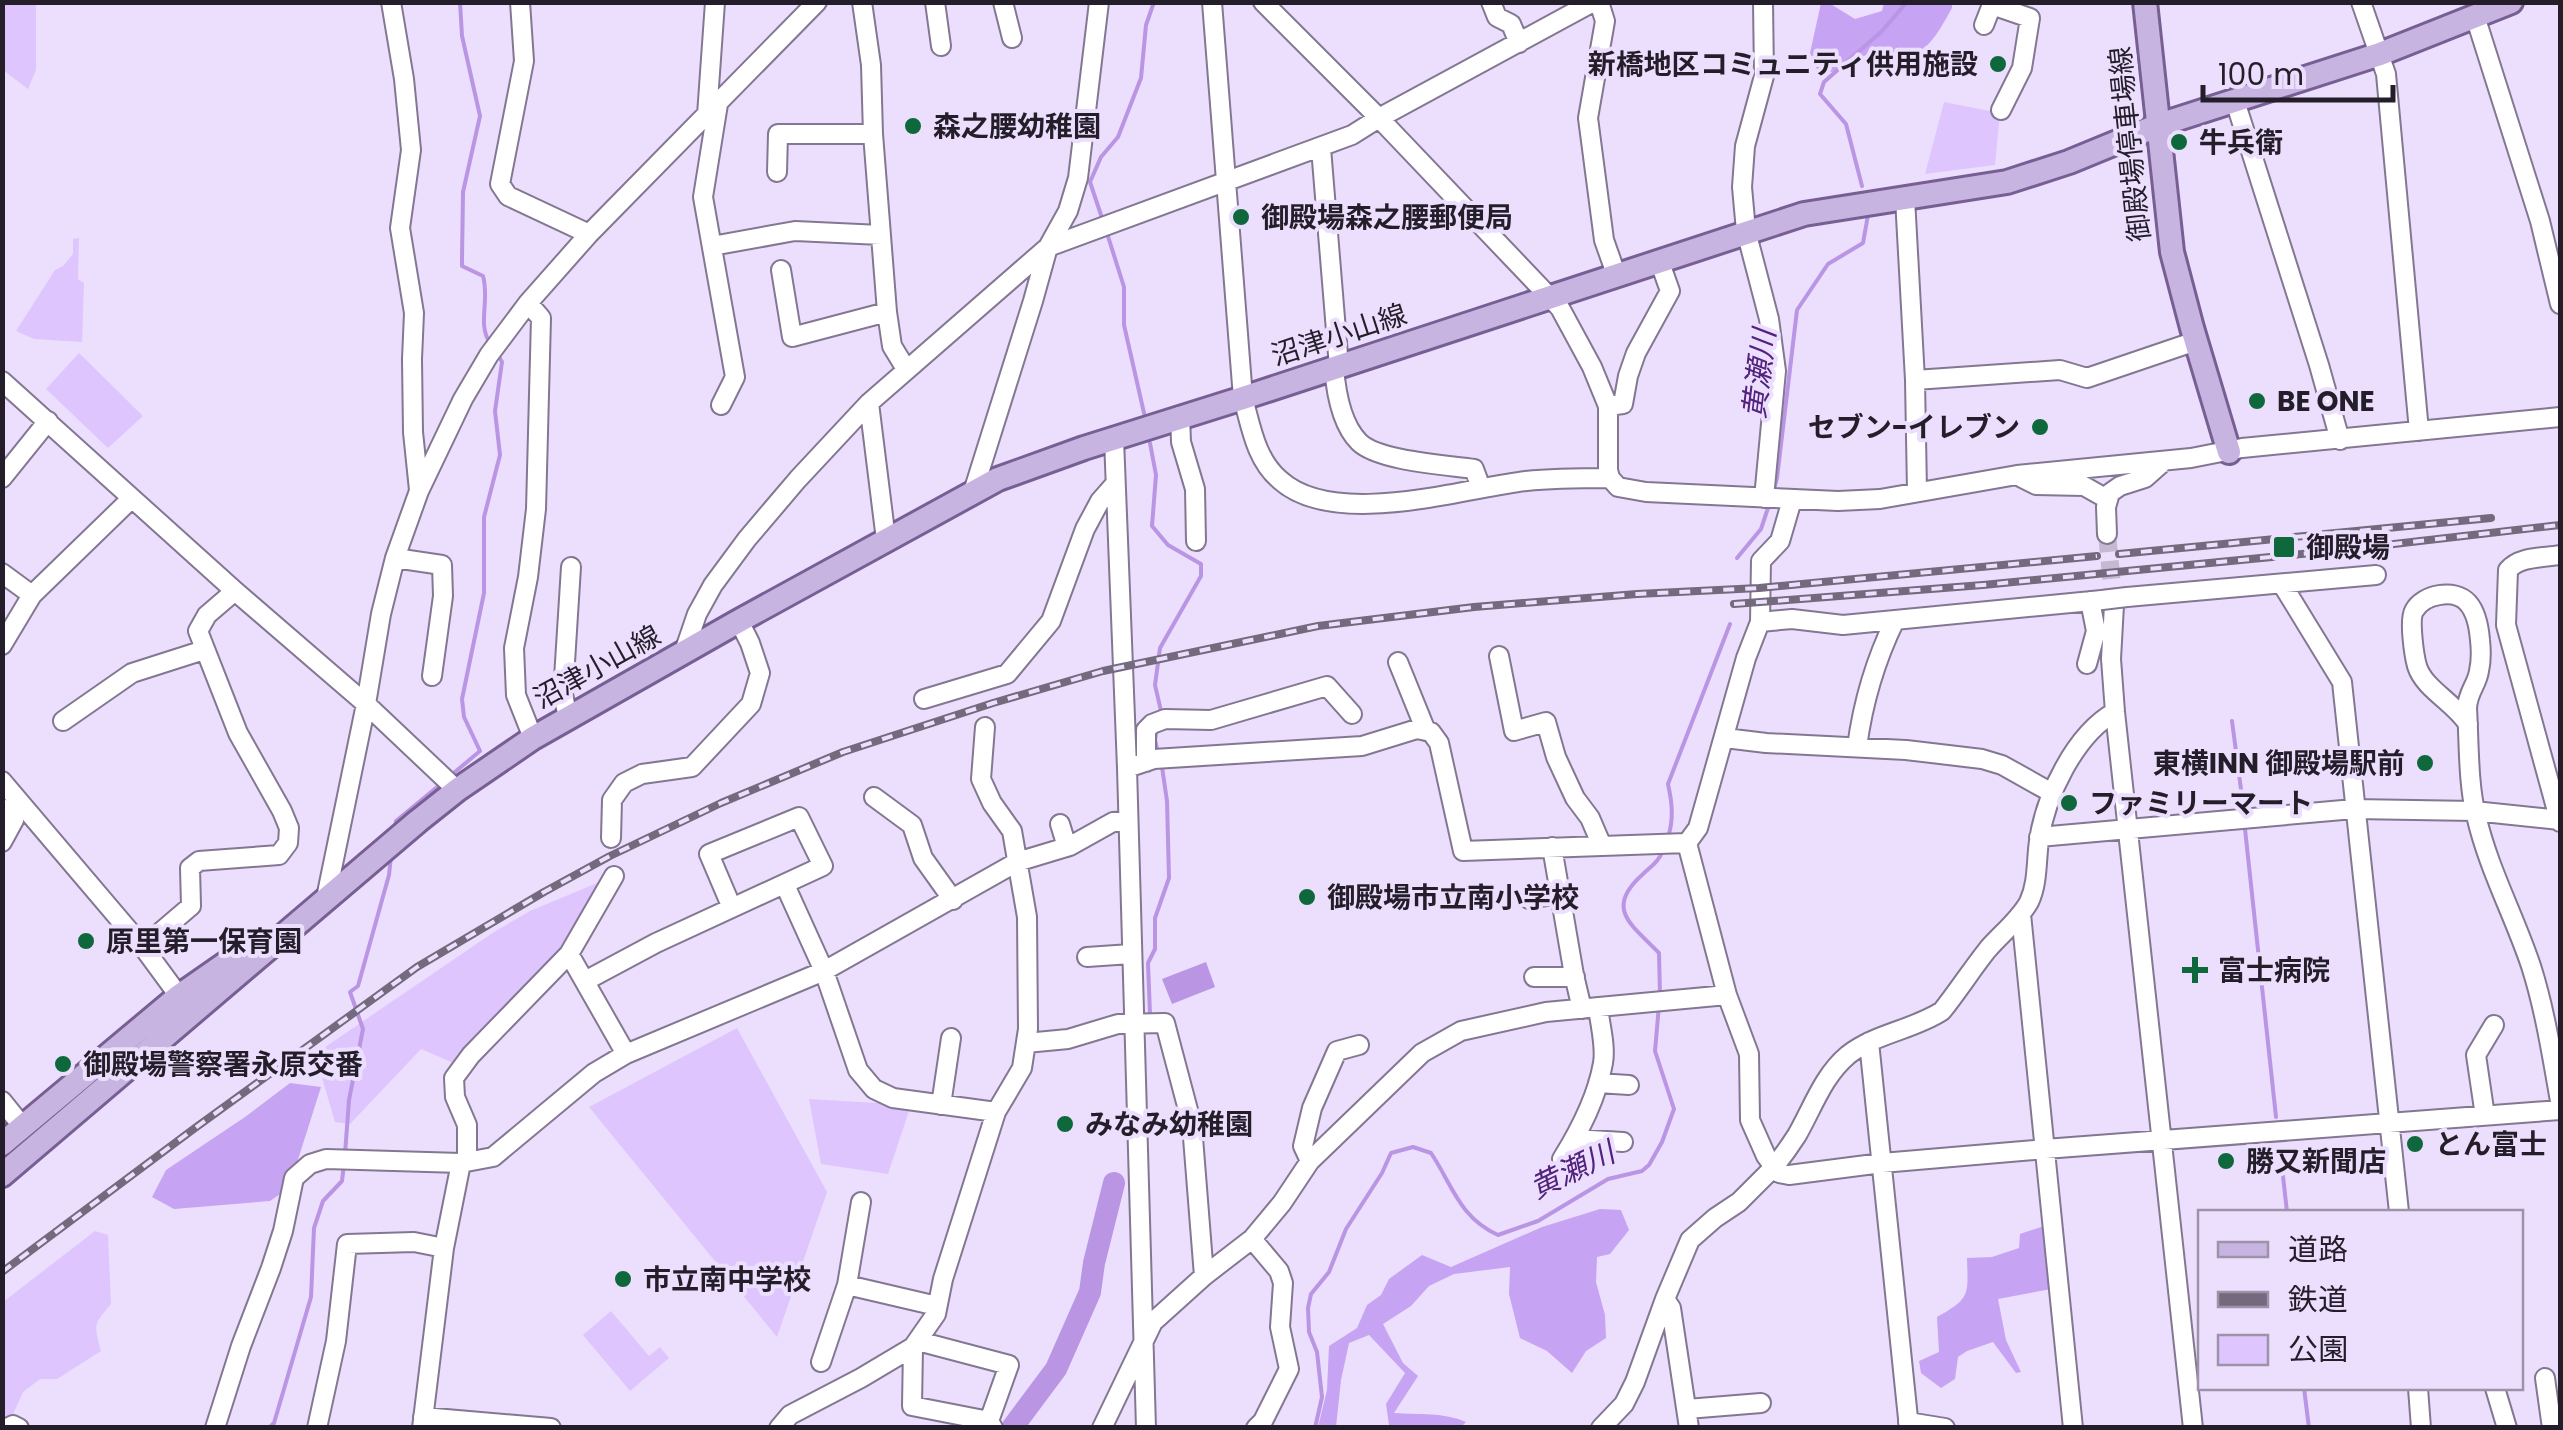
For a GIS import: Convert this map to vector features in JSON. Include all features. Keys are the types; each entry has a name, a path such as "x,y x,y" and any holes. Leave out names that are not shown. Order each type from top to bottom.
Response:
{"main road":[{"name":"御殿場停車場線","path":"2145,2 2172,252 2229,452"},
{"name":"沼津小山線","path":"2,1175 282,934 457,790 533,738 998,480 1180,416 1746,231 1818,211 2007,182 2069,162 2159,125 2380,54 2511,2"},
{"name":"沼津小山線","path":"2,1144 179,996 235,957 282,934"}],"street":[{"path":"391,2 411,150 400,228 414,313 413,432 419,491"},
{"path":"520,2 524,61 500,184 508,196 590,234"},
{"path":"715,2 712,109 703,198 734,377 721,405"},
{"path":"326,898 395,558 419,491 462,399 528,303 816,2"},
{"path":"862,2 872,65 873,134 887,312 892,346 906,370"},
{"path":"935,2 941,46"},
{"path":"1003,2 1012,38"},
{"path":"973,492 1048,247 1068,211 1078,178 1099,2"},
{"path":"1212,2 1244,398 1250,428 1265,464 1282,482 1302,494 1359,505 1454,495 1528,481 1610,478"},
{"path":"1263,2 1560,308 1608,406 1610,478 1618,487 1779,499 1866,500 2017,475 2158,466 2242,448 2560,417"},
{"path":"1491,2 1498,17 1512,24 1519,42"},
{"path":"684,652 696,614 746,539 869,403 1048,247 1352,135 1596,2 1605,21 1588,118 1604,240 1616,274"},
{"path":"1127,768 1157,760 1362,746 1417,730 1431,732 1439,742 1464,851 1682,843 1698,828 1746,658 1760,622 1761,561 1780,541 1776,370 1769,319 1746,231 1742,187 1745,146 1764,76 1762,2"},
{"path":"2360,2 2386,74 2419,431"},
{"path":"1984,25 1993,4 2035,10 2022,68 2002,110"},
{"path":"2475,16 2540,220 2560,304"},
{"path":"2235,102 2340,440"},
{"path":"777,172 778,134 873,134"},
{"path":"1322,148 1336,368 1346,422 1360,443 1376,453 1474,470 1481,488"},
{"path":"1905,198 1918,492"},
{"path":"2540,220 2560,215"},
{"path":"712,246 795,231 881,235"},
{"path":"1608,406 1623,404 1636,353 1670,291 1659,260"},
{"path":"781,270 792,337 887,312"},
{"path":"528,303 541,318 536,509 514,648 516,695 533,738"},
{"path":"1916,380 2060,370 2087,378 2196,341"},
{"path":"3,382 366,704 457,790"},
{"path":"869,403 886,540"},
{"path":"1180,416 1181,442 1196,488 1196,541"},
{"path":"2,478 48,421"},
{"path":"1114,439 1146,1428"},
{"path":"2107,534 2110,493 2146,478 2158,466"},
{"path":"2017,475 2036,485 2084,486 2107,499"},
{"path":"924,699 1007,674 1051,621 1085,529 1115,484"},
{"path":"2,644 32,595 132,498"},
{"path":"2039,837 2354,810 2474,811 2560,821 2506,625 2508,570 2512,564 2560,555"},
{"path":"395,558 442,566 443,596 432,676"},
{"path":"568,718 563,694 571,568"},
{"path":"2,573 32,595"},
{"path":"1760,622 1792,619 1844,625 2376,576"},
{"path":"2282,584 2342,682 2399,1210"},
{"path":"143,946 191,906 190,868 199,861 278,855 288,843 289,828 282,811 238,734 198,631 207,615 235,591"},
{"path":"2468,724 2431,687 2416,664 2411,620 2422,601 2434,596 2454,594 2464,598 2475,613 2480,670 2468,697 2474,811 2492,871 2532,968 2560,1101"},
{"path":"2108,601 2096,631 2102,642 2115,712 2193,1428"},
{"path":"1857,747 1868,685 1895,620"},
{"path":"611,838 612,800 624,783 642,774 692,767 751,704 760,673 739,621"},
{"path":"2087,664 2102,642"},
{"path":"64,721 132,674 204,650"},
{"path":"1499,656 1514,730 1546,722 1556,757 1602,846"},
{"path":"1398,662 1426,731"},
{"path":"1157,760 1146,730 1165,720 1210,720 1327,686 1352,714"},
{"path":"2431,687 2450,692 2472,686"},
{"path":"1601,1428 1624,1404 1635,1382 1690,1240 1739,1202 1774,1167 1798,1134 1828,1077 1849,1055 1869,1042 1942,1011 1990,946 2021,914 2035,884 2039,837 2052,793 2065,767 2098,721 2115,712"},
{"path":"779,1428 790,1414 861,1378 915,1344 936,1314 996,1112 1022,1068 1028,1029 1027,917 1012,831 981,779 985,727"},
{"path":"1725,738 1982,759 2002,765 2052,793"},
{"path":"2,781 143,946 179,996"},
{"path":"874,797 912,825 923,858 953,900"},
{"path":"2,808 14,820 2,842"},
{"path":"585,981 656,943 785,885 823,866 799,818 709,854 732,908"},
{"path":"215,1428 241,1346 272,1268 294,1178 310,1164 326,1159 464,1162 493,1157 594,1074 626,1054 824,970 1017,862 1067,847 1112,822 1128,822"},
{"path":"1060,824 1067,847"},
{"path":"1682,843 1727,995 1749,1054 1750,1120 1766,1156 1779,1173 2560,1110"},
{"path":"1552,848 1575,977 1590,1008 1604,1060 1582,1127 1562,1159"},
{"path":"550,1428 423,1422 444,1248 464,1162 467,1125 455,1097 454,1078 471,1054 569,954 614,876"},
{"path":"785,885 824,970 858,1070 874,1089 893,1098 996,1112"},
{"path":"1529,899 1560,894"},
{"path":"2021,914 2073,1428"},
{"path":"569,954 626,1054"},
{"path":"1086,957 1131,954"},
{"path":"1534,977 1575,977"},
{"path":"1102,1428 1152,1322 1252,1238 1310,1161 1422,1052 1460,1032 1546,1012 1727,995"},
{"path":"1026,1043 1068,1039 1118,1024 1165,1022 1192,1126 1204,1276"},
{"path":"2485,1116 2476,1055 2494,1025"},
{"path":"942,1105 952,1038"},
{"path":"1869,1042 1908,1425 1945,1428"},
{"path":"1310,1161 1303,1146 1312,1108 1337,1051 1359,1045"},
{"path":"1598,1083 1629,1085"},
{"path":"2,1101 23,1127"},
{"path":"1574,1139 1623,1142"},
{"path":"821,1362 848,1285 861,1202"},
{"path":"1252,1238 1279,1271 1283,1283 1280,1327 1289,1369 1256,1428"},
{"path":"316,1428 336,1341 347,1244 414,1242 444,1248"},
{"path":"848,1285 937,1306"},
{"path":"1665,1299 1671,1308 1688,1418 1761,1403"},
{"path":"915,1344 1009,1365 991,1424 939,1419 912,1406 915,1344"},
{"path":"2546,1378 2552,1428"},
{"path":"2418,1390 2422,1428"},
{"path":"2496,1390 2506,1428"},
{"path":"7,1428 18,1428"}],"green space":[{"path":"6,3 36,3 36,70 28,89 3,70"},
{"path":"1944,102 2000,113 1995,165 1925,174"},
{"path":"79,238 78,279 84,283 82,342 34,339 16,331 55,270 73,254 73,239"},
{"path":"79,353 143,416 108,448 46,389"},
{"path":"614,876 569,948 458,1065 421,1049 350,1124 335,1122 315,1054 494,932 530,911"},
{"path":"737,1028 827,1192 777,1337 589,1107"},
{"path":"809,1099 911,1105 888,1174 821,1164"},
{"path":"95,1231 108,1235 111,1304 97,1325 101,1351 57,1379 40,1379 23,1392 9,1423 3,1425 3,1302"},
{"path":"611,1311 649,1356 660,1347 669,1358 630,1391 583,1335"}],"shaded area":[{"path":"1821,3 1829,3 1855,19 1882,11 1884,3 1952,3 1952,8 1931,41 1917,53 1898,57 1873,50 1844,70 1819,74 1810,53"},
{"path":"1206,962 1215,987 1172,1004 1162,979"},
{"path":"290,1083 321,1087 289,1188 270,1201 174,1209 152,1197 166,1170"},
{"path":"1600,1209 1621,1210 1629,1230 1610,1254 1597,1257 1596,1282 1605,1315 1606,1338 1586,1351 1572,1373 1547,1351 1520,1338 1509,1294 1510,1267 1454,1274 1429,1286 1411,1306 1383,1324 1403,1363 1418,1376 1394,1413 1440,1415 1466,1422 1460,1428 1389,1425 1386,1404 1405,1373 1369,1335 1349,1343 1336,1427 1318,1427 1327,1390 1329,1346 1357,1328 1367,1305 1381,1295 1389,1279 1422,1255 1451,1267 1542,1227"},
{"path":"2047,1225 2051,1289 1998,1299 2006,1340 2021,1372 2016,1373 1993,1342 1958,1357 1955,1379 1941,1388 1921,1373 1919,1361 1939,1352 1937,1317 1962,1300 1968,1280 1967,1258 1992,1257 2019,1248 2020,1234"}],"waterway":[{"path":"460,2 462,36 480,116 463,192 462,266 483,276 484,328 490,343"},
{"path":"1103,221 1090,182 1101,157 1118,137 1141,78 1146,25 1154,2"},
{"name":"黄瀬川","path":"1862,186 1846,124 1820,94 1824,82 1882,31 1907,2"},
{"name":"黄瀬川","path":"1773,493 1797,310 1828,264 1863,243 1868,215"},
{"path":"1106,230 1124,287 1124,325 1144,413"},
{"path":"449,777 480,751 464,717 462,699 484,593 484,517 500,455 495,411 502,362 498,355"},
{"path":"1150,443 1156,475 1152,526 1168,545 1201,564 1201,576 1160,648 1155,685 1161,711"},
{"name":"黄瀬川","path":"1737,558 1761,529 1770,502"},
{"name":"黄瀬川","path":"1668,837 1672,810 1668,784 1730,624"},
{"path":"2232,721 2242,797"},
{"path":"1156,733 1158,753"},
{"path":"1150,1014 1148,963 1155,949 1155,918 1169,878 1162,767"},
{"path":"395,827 396,821 442,783"},
{"path":"2245,829 2276,1117"},
{"name":"黄瀬川","path":"1660,996 1659,953 1632,925 1624,907 1631,887 1663,850"},
{"path":"345,1154 349,1100 363,1029 350,992 358,986 391,856"},
{"name":"黄瀬川","path":"1315,1428 1322,1397 1317,1352 1309,1332 1311,1294 1329,1272 1346,1229 1391,1153 1413,1147 1431,1153 1465,1210 1498,1235 1538,1221 1608,1179 1642,1171 1662,1142 1674,1109 1655,1051 1659,1005"},
{"path":"2280,1149 2287,1210"},
{"path":"269,1428 274,1423 311,1297 314,1228 323,1201 342,1181 344,1164"},
{"name":"黄瀬川","path":"1012,1428 1056,1369 1090,1292 1114,1183"},
{"path":"2304,1390 2309,1428"}],"tunnel":[{"path":"2107,534 2114,605"}],"railway":[{"path":"2119,554 2491,518"},
{"path":"1734,604 1983,585 2560,525"},
{"path":"2,1272 417,967 610,856 721,803 843,752 1103,671 1318,626 1474,607 1759,588 2097,556"}],"place":[{"name":"新橋地区コミュニティ供用施設","path":"1998,64"},
{"name":"森之腰幼稚園","path":"913,126"},
{"name":"牛兵衛","path":"2179,142"},
{"name":"御殿場森之腰郵便局","path":"1241,217"},
{"name":"BE ONE","path":"2257,401"},
{"name":"セブン-イレブン","path":"2040,427"},
{"name":"御殿場","path":"2284,547"},
{"name":"東横INN 御殿場駅前","path":"2425,763"},
{"name":"ファミリーマート","path":"2069,803"},
{"name":"御殿場市立南小学校","path":"1307,897"},
{"name":"原里第一保育園","path":"86,941"},
{"name":"富士病院","path":"2195,970"},
{"name":"御殿場警察署永原交番","path":"63,1064"},
{"name":"みなみ幼稚園","path":"1065,1124"},
{"name":"とん富士","path":"2415,1144"},
{"name":"勝又新聞店","path":"2226,1161"},
{"name":"市立南中学校","path":"623,1279"}]}
